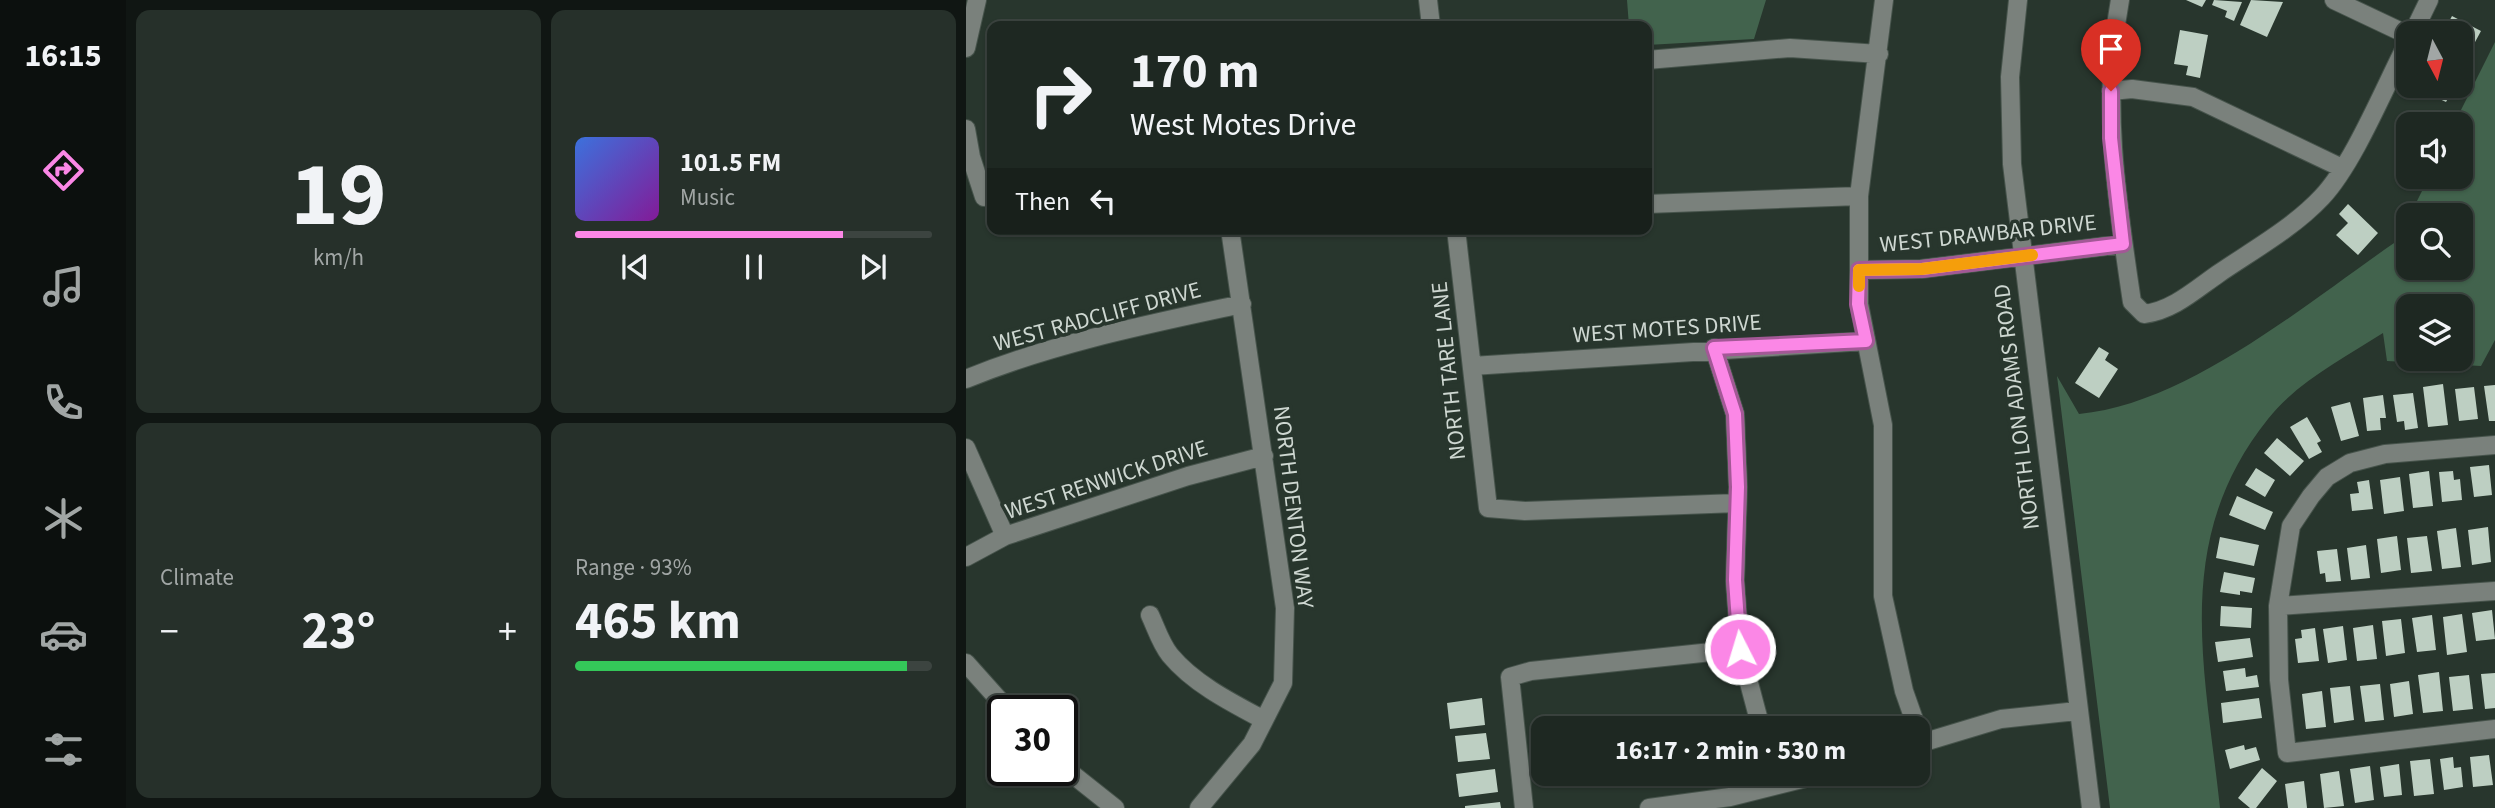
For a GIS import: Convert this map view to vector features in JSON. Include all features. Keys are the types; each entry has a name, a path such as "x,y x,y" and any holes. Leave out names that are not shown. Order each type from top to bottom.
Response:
{"street":[{"path":"966,48 977,0"},
{"path":"1428,0 1430,21"},
{"path":"1884,0 1859,196 1858,304 1883,425 1883,596 1904,691 1912,716"},
{"name":"NORTH LON ADAMS ROAD","path":"2018,0 2013,30 2009,121 2022,256 2091,808"},
{"path":"2120,0 2111,91 2111,138 2132,302 2144,314 2161,313 2304,215 2324,195 2342,167 2396,65"},
{"path":"2334,0 2396,28"},
{"path":"2417,21 2429,0"},
{"path":"1652,60 1790,48 1879,54"},
{"path":"2111,91 2132,89 2193,97 2342,167"},
{"path":"966,129 971,157 987,194"},
{"path":"966,204 987,196"},
{"path":"1652,204 1859,196"},
{"name":"NORTH DENTON WAY","path":"1199,808 1252,744 1283,682 1285,608 1231,235"},
{"name":"NORTH TARE LANE","path":"1457,235 1488,508 1525,511 1737,503"},
{"name":"WEST DRAWBAR DRIVE","path":"1859,270 1922,269 2123,244"},
{"name":"WEST RADCLIFF DRIVE","path":"966,379 1010,361 1124,330 1242,304"},
{"name":"WEST MOTES DRIVE","path":"1472,366 1714,348 1866,341"},
{"path":"1714,348 1735,414 1735,580 1740,649 1758,716"},
{"path":"2495,445 2385,454 2350,463 2327,477 2291,526 2278,606 2279,680 2287,753 2495,729"},
{"path":"966,448 1005,536"},
{"name":"WEST RENWICK DRIVE","path":"966,557 1005,536 1188,476 1264,456"},
{"path":"2278,606 2495,591"},
{"path":"1150,615 1168,653 1189,673 1231,703 1265,720"},
{"path":"1524,808 1510,677 1531,671 1740,649"},
{"path":"966,663 995,695"},
{"path":"1930,734 2001,719 2077,711"},
{"path":"1078,779 1115,808"},
{"path":"1649,808 1730,797 1761,786"}],"green space":[{"path":"1627,0 1766,0 1754,39 1652,45 1652,21 1629,21"},
{"path":"2495,42 2495,340 2481,366 2473,366 2473,294 2396,294 2396,361 2387,361 2383,333 2307,382 2268,419 2237,465 2217,511 2206,558 2202,606 2203,655 2220,808 2110,808 2057,376 2079,414 2120,406 2162,391 2246,347 2396,242 2396,280 2473,280 2473,203 2416,203 2423,189 2473,189 2473,112 2460,112 2467,98 2473,98 2473,86"}],"building":[{"path":"2186,0 2206,0 2202,7"},
{"path":"2214,0 2242,2 2234,21 2225,17 2227,11 2212,5"},
{"path":"2251,0 2283,2 2267,37 2240,25"},
{"path":"2452,16 2462,21 2449,21"},
{"path":"2473,27 2481,31 2473,46"},
{"path":"2180,30 2208,35 2200,78 2186,75 2188,66 2174,64"},
{"path":"2348,204 2378,233 2358,255 2336,235 2348,223 2339,214"},
{"path":"2099,347 2109,353 2105,360 2118,369 2099,398 2075,383"},
{"path":"2443,384 2448,425 2428,427 2423,387"},
{"path":"2495,385 2495,421 2489,421 2484,386"},
{"path":"2474,387 2478,419 2459,421 2455,389"},
{"path":"2413,393 2418,428 2405,430 2404,421 2397,422 2393,395"},
{"path":"2383,395 2386,418 2380,418 2381,430 2367,431 2363,398"},
{"path":"2350,402 2359,436 2341,441 2331,407"},
{"path":"2307,417 2321,441 2317,443 2322,452 2309,459 2290,427"},
{"path":"2277,438 2304,461 2290,476 2264,453"},
{"path":"2489,465 2492,495 2474,497 2470,467"},
{"path":"2256,468 2275,480 2265,497 2245,485"},
{"path":"2429,471 2433,506 2413,508 2409,474"},
{"path":"2453,471 2454,480 2460,479 2462,500 2442,502 2439,472"},
{"path":"2400,477 2404,511 2384,514 2380,480"},
{"path":"2369,480 2373,509 2352,511 2350,494 2359,493 2357,482"},
{"path":"2237,496 2273,512 2265,530 2229,515"},
{"path":"2488,527 2491,562 2472,565 2468,530"},
{"path":"2456,528 2461,567 2442,569 2437,531"},
{"path":"2397,536 2401,570 2381,573 2377,539"},
{"path":"2427,536 2432,571 2411,573 2407,538"},
{"path":"2220,537 2259,545 2254,566 2216,558"},
{"path":"2366,545 2370,578 2351,580 2347,548"},
{"path":"2337,549 2341,581 2326,582 2325,573 2320,574 2317,551"},
{"path":"2224,572 2255,578 2252,593 2240,591 2240,595 2220,592"},
{"path":"2221,606 2252,608 2251,628 2220,626"},
{"path":"2492,610 2495,639 2476,641 2472,613"},
{"path":"2462,614 2467,652 2447,655 2443,617"},
{"path":"2432,615 2436,650 2417,652 2412,618"},
{"path":"2401,619 2405,653 2386,656 2382,621"},
{"path":"2373,625 2377,659 2357,661 2353,628"},
{"path":"2343,626 2347,660 2328,663 2323,629"},
{"path":"2315,628 2319,661 2298,663 2295,639 2302,638 2301,630"},
{"path":"2250,638 2253,657 2218,662 2215,642"},
{"path":"2245,668 2246,677 2257,675 2259,687 2226,691 2223,671"},
{"path":"2439,672 2443,711 2423,713 2418,675"},
{"path":"2495,673 2495,708 2485,709 2481,674"},
{"path":"2469,675 2473,709 2453,711 2449,677"},
{"path":"2409,681 2413,714 2394,717 2390,684"},
{"path":"2380,684 2384,720 2365,722 2360,686"},
{"path":"2350,686 2354,720 2334,723 2330,688"},
{"path":"2322,691 2326,727 2306,729 2302,694"},
{"path":"1482,698 1485,725 1450,729 1447,703"},
{"path":"2259,698 2262,718 2223,723 2221,703"},
{"path":"1486,733 1490,759 1458,762 1455,736"},
{"path":"2244,745 2245,750 2256,747 2260,760 2230,769 2225,750"},
{"path":"2489,755 2493,785 2473,787 2470,757"},
{"path":"2453,757 2454,768 2461,767 2463,787 2444,790 2440,759"},
{"path":"2430,759 2434,794 2414,796 2410,761"},
{"path":"2399,764 2402,795 2384,797 2380,767"},
{"path":"2370,766 2374,800 2355,803 2350,769"},
{"path":"2262,768 2277,781 2256,808 2250,808 2238,798"},
{"path":"1495,769 1498,792 1459,797 1456,774"},
{"path":"2339,771 2344,806 2324,808 2320,774"},
{"path":"2304,781 2307,808 2288,808 2285,784"},
{"path":"1500,802 1501,808 1465,808 1465,806"}],"slow traffic":[{"path":"1859,286 1859,270 1922,269 2032,255"}],"route":[{"path":"1740,649 1735,580 1738,487 1735,414 1714,348 1866,341 1858,304 1859,270 1922,269 2123,244 2111,138 2111,91"}]}
